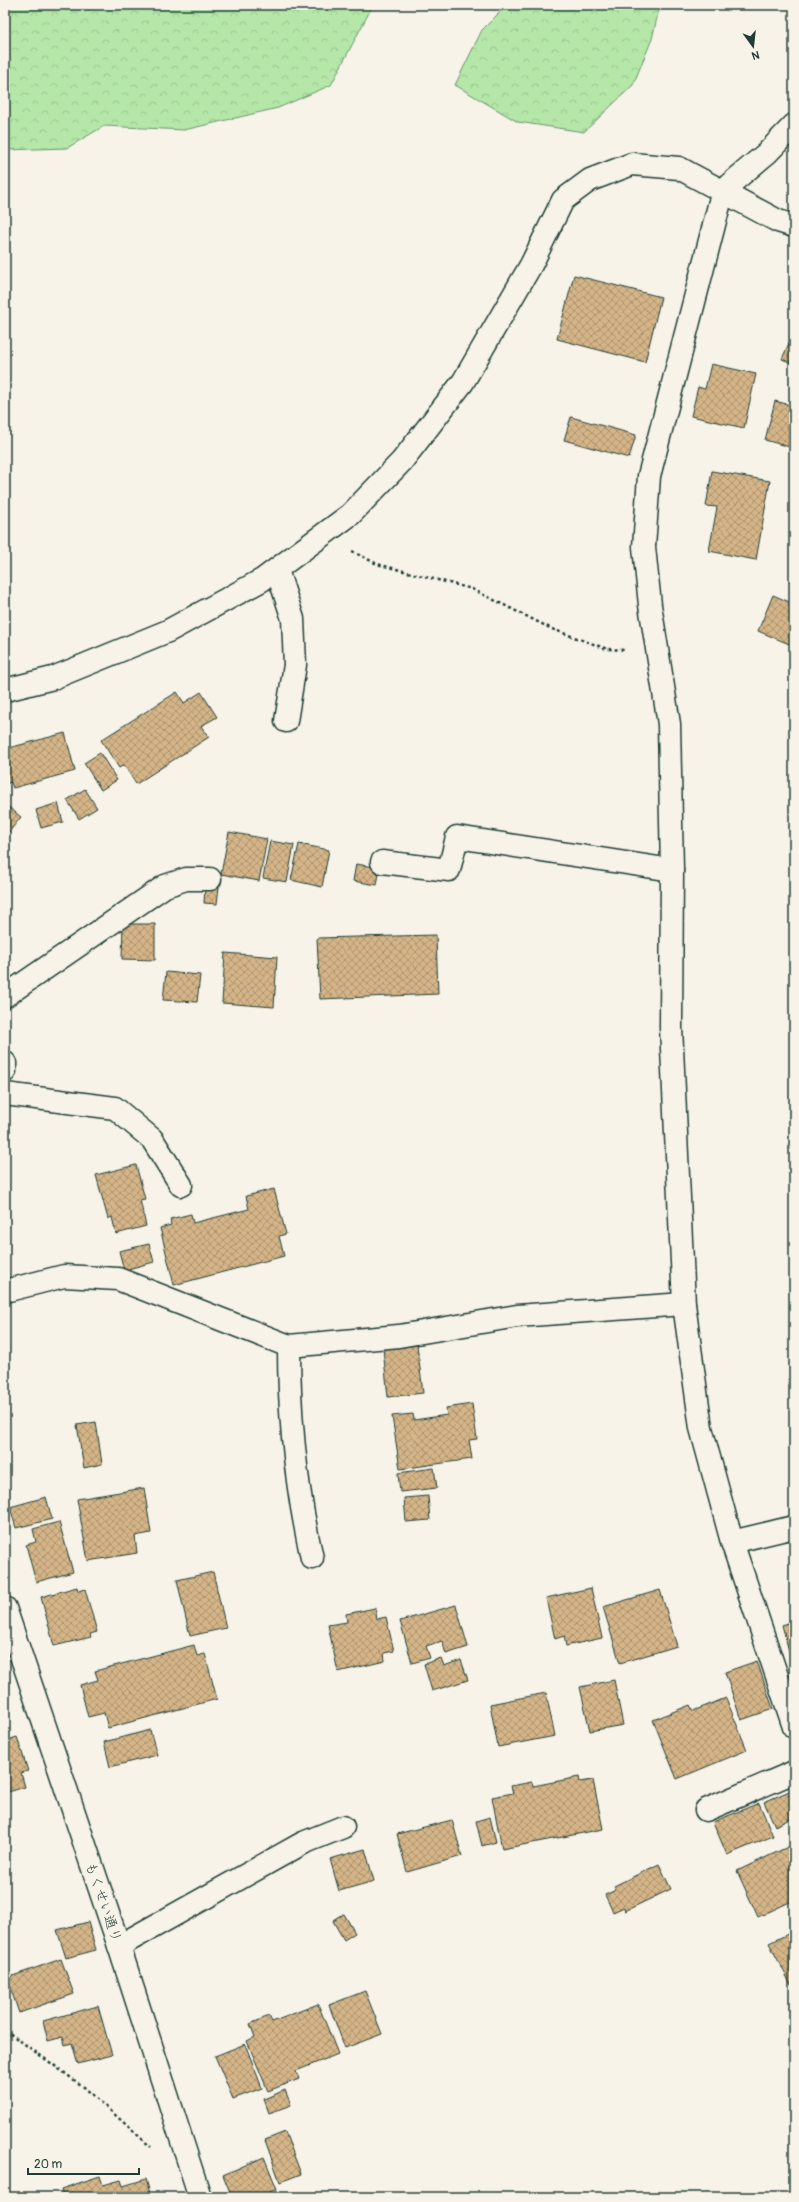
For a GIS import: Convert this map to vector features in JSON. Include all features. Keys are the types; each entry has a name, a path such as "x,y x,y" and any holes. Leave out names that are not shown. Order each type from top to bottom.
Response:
{"street":[{"path":"794,125 767,153 723,190 649,476 644,547 669,724 672,870 670,1027 684,1304 701,1428 732,1542 794,1727"},
{"path":"5,690 53,678 168,631 262,580 351,514 402,461 463,382 530,265 563,200 590,180 632,164 679,168 723,190 778,221 794,226"},
{"path":"277,570 293,620 295,665 286,721"},
{"path":"382,862 449,870 457,837 672,870"},
{"path":"5,996 165,886 186,879 210,879"},
{"path":"5,1063 5,1071"},
{"path":"5,1094 115,1108 152,1139 181,1185"},
{"path":"5,1291 64,1276 118,1280 289,1346 398,1336 517,1316 684,1304"},
{"path":"289,1346 289,1403 301,1510 312,1558"},
{"path":"732,1542 794,1527"},
{"name":"もくせい通り","path":"5,1608 119,1946 200,2197"},
{"path":"706,1810 794,1772"},
{"path":"119,1946 303,1843 343,1827"}],"path":[{"path":"321,536 377,564 472,589 552,629 607,649 658,650"},
{"path":"5,2030 84,2087 147,2145 192,2171"}],"green space":[{"path":"5,5 373,5 331,85 278,108 184,130 104,126 67,148 5,150"},
{"path":"507,5 660,5 652,39 633,85 584,132 518,122 455,85 482,30"}],"building":[{"path":"574,275 661,297 645,362 557,339"},
{"path":"794,332 794,364 782,359"},
{"path":"711,364 756,374 744,428 691,416 698,387 705,389"},
{"path":"775,401 794,406 794,459 791,458 793,448 765,440"},
{"path":"571,417 636,435 629,458 564,440"},
{"path":"712,471 770,481 756,560 709,551 717,507 706,506"},
{"path":"773,595 794,604 794,646 758,631"},
{"path":"177,692 184,703 201,692 217,717 201,726 209,737 136,784 124,765 119,768 101,740"},
{"path":"65,733 75,771 13,788 11,782 5,784 5,749"},
{"path":"100,753 117,780 101,790 84,763"},
{"path":"85,789 97,808 79,819 67,800"},
{"path":"58,803 63,822 41,828 36,810"},
{"path":"5,804 21,817 5,837"},
{"path":"229,832 267,839 259,881 221,874"},
{"path":"270,841 294,845 287,882 263,878"},
{"path":"299,844 329,850 322,887 291,880"},
{"path":"356,864 380,868 377,885 353,881"},
{"path":"205,886 219,887 217,904 204,903"},
{"path":"123,924 155,924 155,960 122,959"},
{"path":"436,935 438,994 320,999 317,938"},
{"path":"225,953 277,957 274,1007 222,1003"},
{"path":"166,972 200,975 197,1002 163,1000"},
{"path":"136,1165 145,1199 140,1200 146,1226 116,1234 112,1217 108,1219 96,1175"},
{"path":"274,1189 286,1234 279,1236 284,1256 174,1285 160,1228 171,1225 170,1219 191,1214 193,1223 249,1209 246,1196"},
{"path":"149,1244 154,1262 124,1270 119,1251"},
{"path":"417,1345 423,1393 388,1397 383,1349"},
{"path":"472,1404 477,1439 469,1440 472,1459 400,1469 392,1416 413,1414 414,1420 447,1415 446,1408"},
{"path":"96,1422 102,1464 84,1468 77,1425"},
{"path":"434,1468 437,1488 400,1492 398,1473"},
{"path":"144,1488 151,1533 135,1536 137,1553 88,1561 77,1499"},
{"path":"428,1496 430,1520 406,1522 404,1498"},
{"path":"46,1497 52,1519 16,1528 10,1507"},
{"path":"59,1522 73,1572 36,1582 26,1545 36,1542 33,1529"},
{"path":"213,1572 226,1628 190,1636 177,1580"},
{"path":"77,1587 78,1591 85,1589 97,1632 90,1634 91,1637 54,1646 41,1597"},
{"path":"591,1588 602,1638 566,1646 564,1636 555,1639 546,1598"},
{"path":"660,1590 677,1646 620,1663 603,1607"},
{"path":"456,1605 468,1647 446,1654 442,1641 426,1646 430,1658 412,1663 400,1621"},
{"path":"375,1608 377,1619 386,1617 394,1651 384,1653 385,1661 338,1672 328,1625 347,1622 346,1614"},
{"path":"794,1621 794,1670 782,1625"},
{"path":"194,1645 197,1656 205,1654 217,1699 108,1728 104,1713 88,1717 80,1685 98,1680 95,1671"},
{"path":"441,1658 444,1666 461,1660 468,1680 432,1691 424,1664"},
{"path":"757,1661 773,1709 741,1720 725,1672"},
{"path":"614,1680 623,1725 590,1731 580,1687"},
{"path":"546,1693 555,1736 498,1747 490,1704"},
{"path":"726,1698 747,1750 677,1779 653,1720 690,1705 693,1711"},
{"path":"150,1730 157,1755 110,1767 104,1742"},
{"path":"17,1737 28,1771 21,1773 25,1787 5,1793 5,1741"},
{"path":"579,1777 580,1782 593,1780 603,1829 502,1849 492,1797 513,1793 511,1786 532,1782 533,1786"},
{"path":"794,1789 794,1817 775,1826 764,1802"},
{"path":"759,1803 773,1836 727,1855 713,1822"},
{"path":"490,1817 496,1842 482,1846 476,1821"},
{"path":"452,1820 462,1856 407,1872 397,1834"},
{"path":"794,1844 794,1900 758,1917 737,1871"},
{"path":"365,1849 374,1881 339,1891 330,1859"},
{"path":"659,1864 671,1889 625,1911 624,1907 613,1912 605,1895 616,1890 614,1886"},
{"path":"344,1914 355,1933 344,1940 333,1921"},
{"path":"88,1922 96,1950 66,1958 57,1930"},
{"path":"794,1931 794,1984 791,1985 769,1943"},
{"path":"61,1959 74,1994 19,2013 7,1978"},
{"path":"365,1991 382,2034 345,2048 329,2005"},
{"path":"318,2004 338,2054 296,2071 299,2079 268,2091 247,2041 255,2037 250,2024 269,2016 272,2022"},
{"path":"98,2006 112,2055 78,2064 72,2043 65,2045 63,2037 48,2041 43,2021"},
{"path":"245,2044 262,2088 233,2099 215,2056"},
{"path":"285,2090 291,2105 269,2113 264,2099"},
{"path":"285,2132 301,2174 280,2182 265,2140"},
{"path":"264,2157 277,2189 257,2197 232,2197 223,2175"},
{"path":"100,2176 103,2185 121,2180 123,2186 146,2179 151,2197 63,2197 61,2189"}]}
